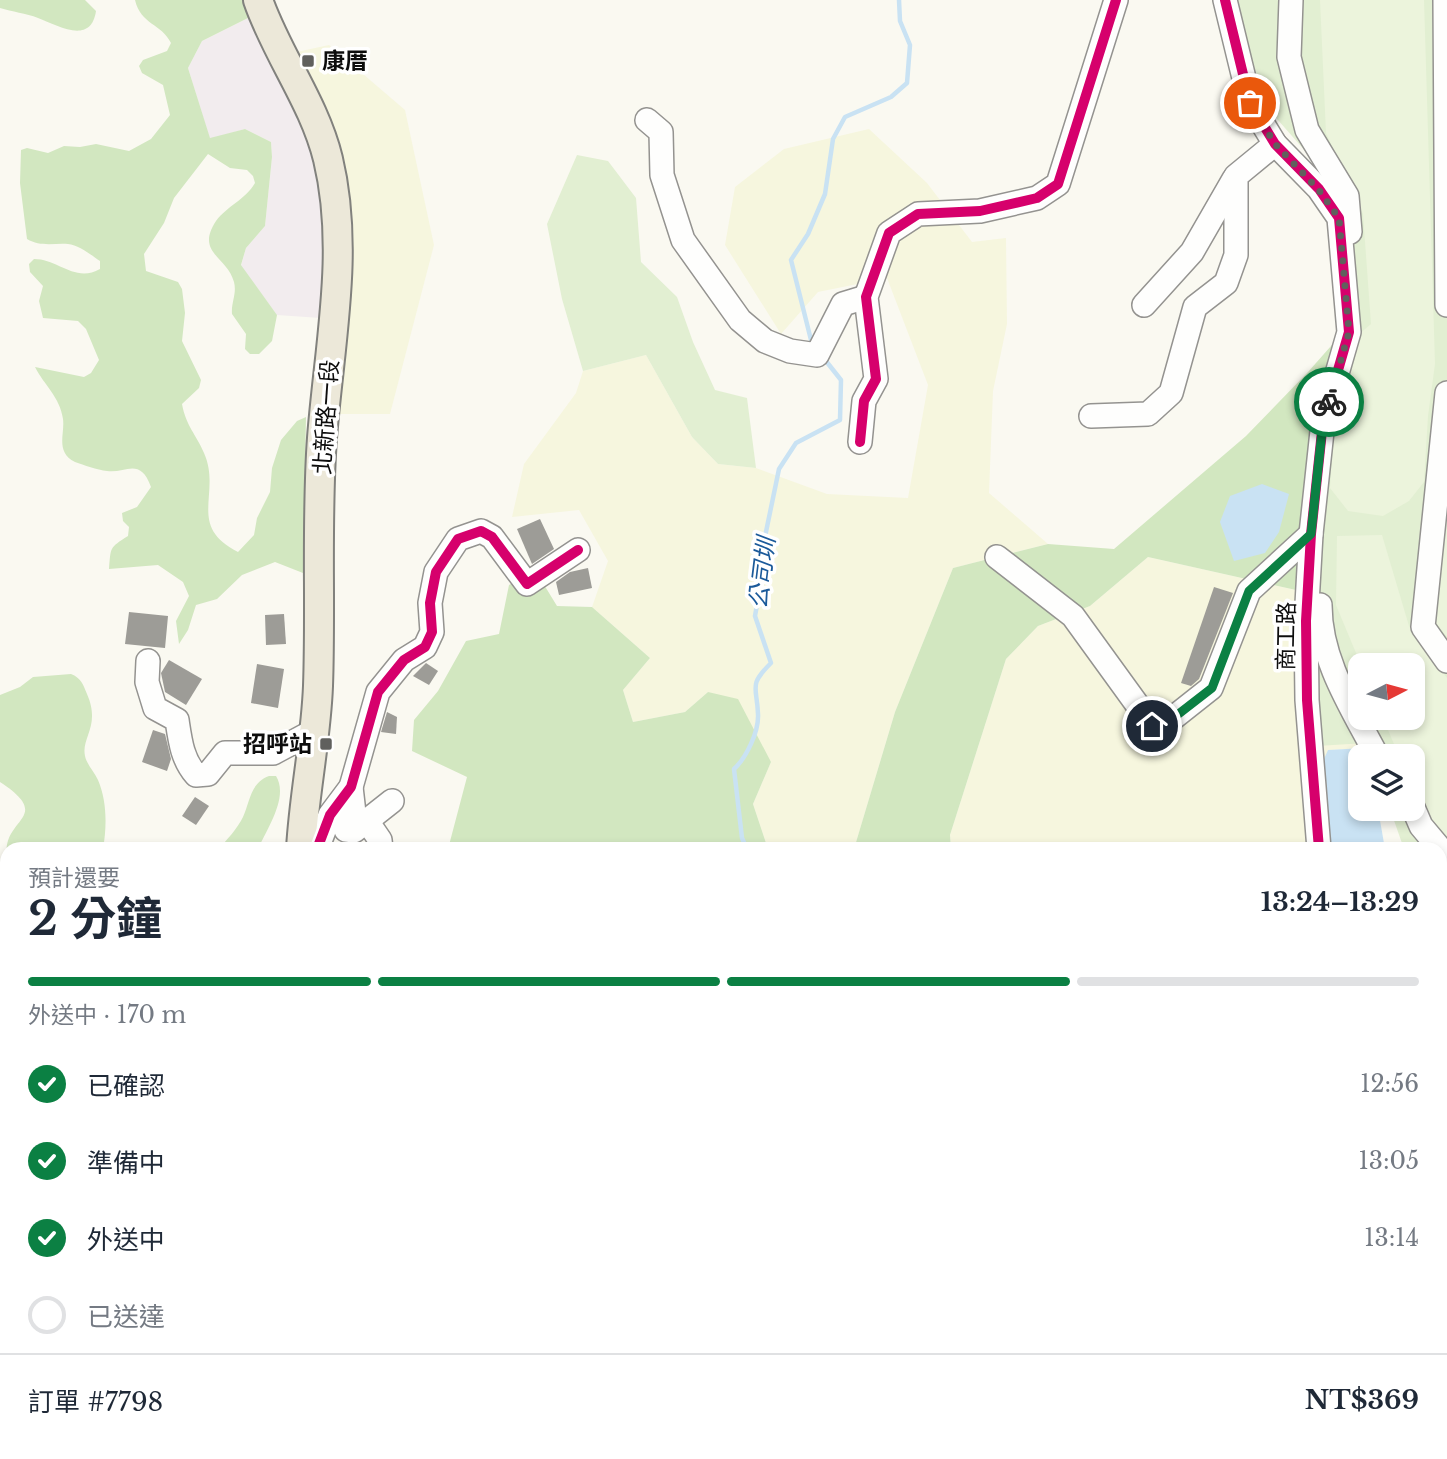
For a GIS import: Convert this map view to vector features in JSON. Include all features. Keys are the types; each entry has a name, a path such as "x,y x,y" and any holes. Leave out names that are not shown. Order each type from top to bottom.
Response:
{"main road":[{"name":"北新路一段","path":"258,0 264,20 318,124 329,161 335,215 338,281 322,439 318,688 302,842"}],"street":[{"path":"860,442 864,401 876,379 866,297 889,233 918,215 991,208 1037,198 1058,184 1116,0"},
{"name":"商工路","path":"1225,0 1250,103 1275,144 1318,189 1339,218 1349,332 1323,422 1311,534 1306,621 1307,700 1318,842"},
{"path":"1291,0 1289,57 1307,130 1347,196 1359,320 1335,424 1320,563 1320,626 1327,657 1371,744"},
{"path":"1446,0 1447,305"},
{"path":"647,120 661,132 662,175 683,240 740,320 765,341 790,351 817,355 843,304 866,297"},
{"path":"1144,305 1192,252 1236,177 1275,144"},
{"path":"1091,416 1148,414 1171,393 1195,307 1226,283 1236,255 1236,177"},
{"path":"1447,393 1423,627 1447,661"},
{"path":"320,842 330,815 351,786 378,692 404,660 425,646 432,632 430,603 436,572 458,539 481,531 492,537 527,584 578,550"},
{"path":"997,557 1073,617 1152,726 1163,726 1212,688 1249,591 1311,534"},
{"path":"148,661 147,682 155,708 177,720 181,748 187,765 196,775 208,774 225,753 274,752 312,732"},
{"path":"351,786 354,813 346,830 355,831 392,801"},
{"path":"367,821 380,842"},
{"path":"1419,821 1435,842"}],"shaded area":[{"path":"264,10 331,148 335,319 277,315 241,266 246,248 265,226 271,142 245,129 210,139 188,68 202,41"}],"green space":[{"path":"0,0 85,0 96,11 93,22 87,28 72,30 0,8"},
{"path":"135,0 260,0 264,10 202,41 188,68 210,138 245,129 271,142 265,226 246,248 241,265 277,315 272,341 259,354 250,354 245,349 246,334 232,314 234,282 214,254 209,240 216,221 255,183 247,170 230,168 208,154 174,198 164,223 144,254 146,271 178,282 182,289 185,313 182,341 201,380 199,388 182,404 208,468 208,508 213,531 222,542 238,552 254,535 257,518 270,492 272,468 281,440 297,421 306,417 303,573 275,562 242,575 217,599 196,605 188,630 179,644 176,621 189,596 183,582 158,565 109,569 112,549 128,536 129,527 123,521 122,513 137,507 151,487 147,478 137,469 103,470 69,458 63,448 61,411 35,367 84,377 91,373 99,360 86,329 78,321 43,318 39,301 43,286 30,272 29,264 34,259 43,260 74,272 91,273 100,269 100,261 72,245 42,244 27,239 20,183 21,150 27,148 48,153 64,146 96,144 129,151 151,139 170,115 163,85 142,73 139,66 143,60 167,51 171,43 162,31 146,19"},
{"path":"1237,0 1447,0 1447,842 1402,842 1394,821 1425,821 1425,744 1317,746 1316,593 1331,423 1357,320 1343,194 1270,111 1247,72"},
{"path":"1320,0 1424,0 1435,364 1428,416 1424,482 1409,501 1383,516 1348,511 1330,488 1333,438 1358,335 1371,324 1363,214 1326,133"},
{"path":"329,45 405,110 434,245 390,414 332,414 341,220 292,53"},
{"path":"869,129 927,183 972,242 1006,238 1007,324 993,391 989,493 1048,544 953,568 895,712 856,842 766,842 753,804 771,762 708,692 685,712 633,722 623,690 650,658 592,607 608,561 579,510 512,517 524,464 576,393 583,371 646,355 692,437 718,464 756,468 827,494 908,498 928,385 887,278 818,292 781,334 725,245 735,187 784,149"},
{"path":"577,155 608,161 636,198 641,262 677,297 693,342 715,390 747,398 756,468 718,464 692,437 646,355 583,371 562,299 547,224"},
{"path":"1354,320 1327,423 1314,594 1148,557 1090,606 1038,626 1006,659 950,835 950,842 856,842 895,712 953,568 1048,544 1114,549 1246,436"},
{"path":"1447,439 1447,637 1432,618"},
{"path":"1382,535 1409,626 1447,678 1447,842 1435,842 1425,818 1425,744 1394,744 1388,730 1425,730 1425,653 1356,653 1336,605 1337,536"},
{"path":"1148,557 1314,594 1348,676 1348,730 1370,730 1375,742 1348,744 1348,749 1329,750 1324,759 1330,842 950,842 950,835 1006,659 1038,626 1090,606"},
{"path":"535,570 557,606 592,607 650,658 623,690 633,722 685,712 708,692 738,699 771,762 753,804 766,842 450,842 467,777 412,751 414,720 438,691 466,641 499,634 509,585"},
{"path":"71,674 77,677 86,690 91,705 92,715 85,756 98,780 105,805 104,842 8,842 25,811 24,803 0,782 0,695 20,687 33,677"},
{"path":"276,776 280,793 275,813 261,842 225,842 241,821 254,788 263,779"}],"water":[{"path":"1262,484 1289,494 1279,532 1265,553 1234,561 1220,522 1230,496"},
{"path":"1348,749 1348,821 1380,821 1384,842 1330,842 1324,759 1328,750"}],"building":[{"path":"540,519 554,549 532,564 517,529"},
{"path":"588,568 592,588 559,595 556,582 570,572"},
{"path":"1214,587 1233,593 1199,679 1191,686 1181,683"},
{"path":"129,612 168,616 165,648 125,644"},
{"path":"284,614 286,644 266,645 265,615"},
{"path":"169,660 202,679 186,705 165,692 161,673"},
{"path":"426,663 438,671 429,685 413,676"},
{"path":"257,664 284,669 278,708 251,703"},
{"path":"387,712 397,717 396,734 381,732"},
{"path":"153,730 165,734 171,759 167,771 142,762"},
{"path":"195,797 209,806 196,825 182,816"}],"waterway":[{"name":"公司圳","path":"811,340 791,260 808,234 825,194 833,139 845,117 891,97 907,83 910,45 900,21 899,0"},
{"name":"公司圳","path":"744,842 734,769 747,752 754,736 758,721 755,687 759,677 771,663 755,616 762,577 761,556 779,469 796,443 840,420 841,380 826,361"}],"cycle path":[{"path":"860,442 864,401 876,379 866,297 889,233 918,214 980,211 1037,198 1058,184 1116,0"},
{"path":"1225,0 1250,103 1275,144 1319,189 1339,218 1349,332 1323,422 1311,534 1306,621 1307,700 1318,842"},
{"path":"320,842 330,815 351,787 378,692 404,660 425,647 432,632 430,603 436,572 458,539 481,531 492,537 527,584 578,550"}],"way so far":[{"path":"1250,103 1275,144 1318,189 1339,218 1349,332 1329,402"}],"place":[{"name":"康厝","path":"308,61"},
{"name":"招呼站","path":"326,744"}],"route":[{"path":"1152,726 1163,726 1212,688 1249,591 1311,534 1323,422 1329,402"}]}
